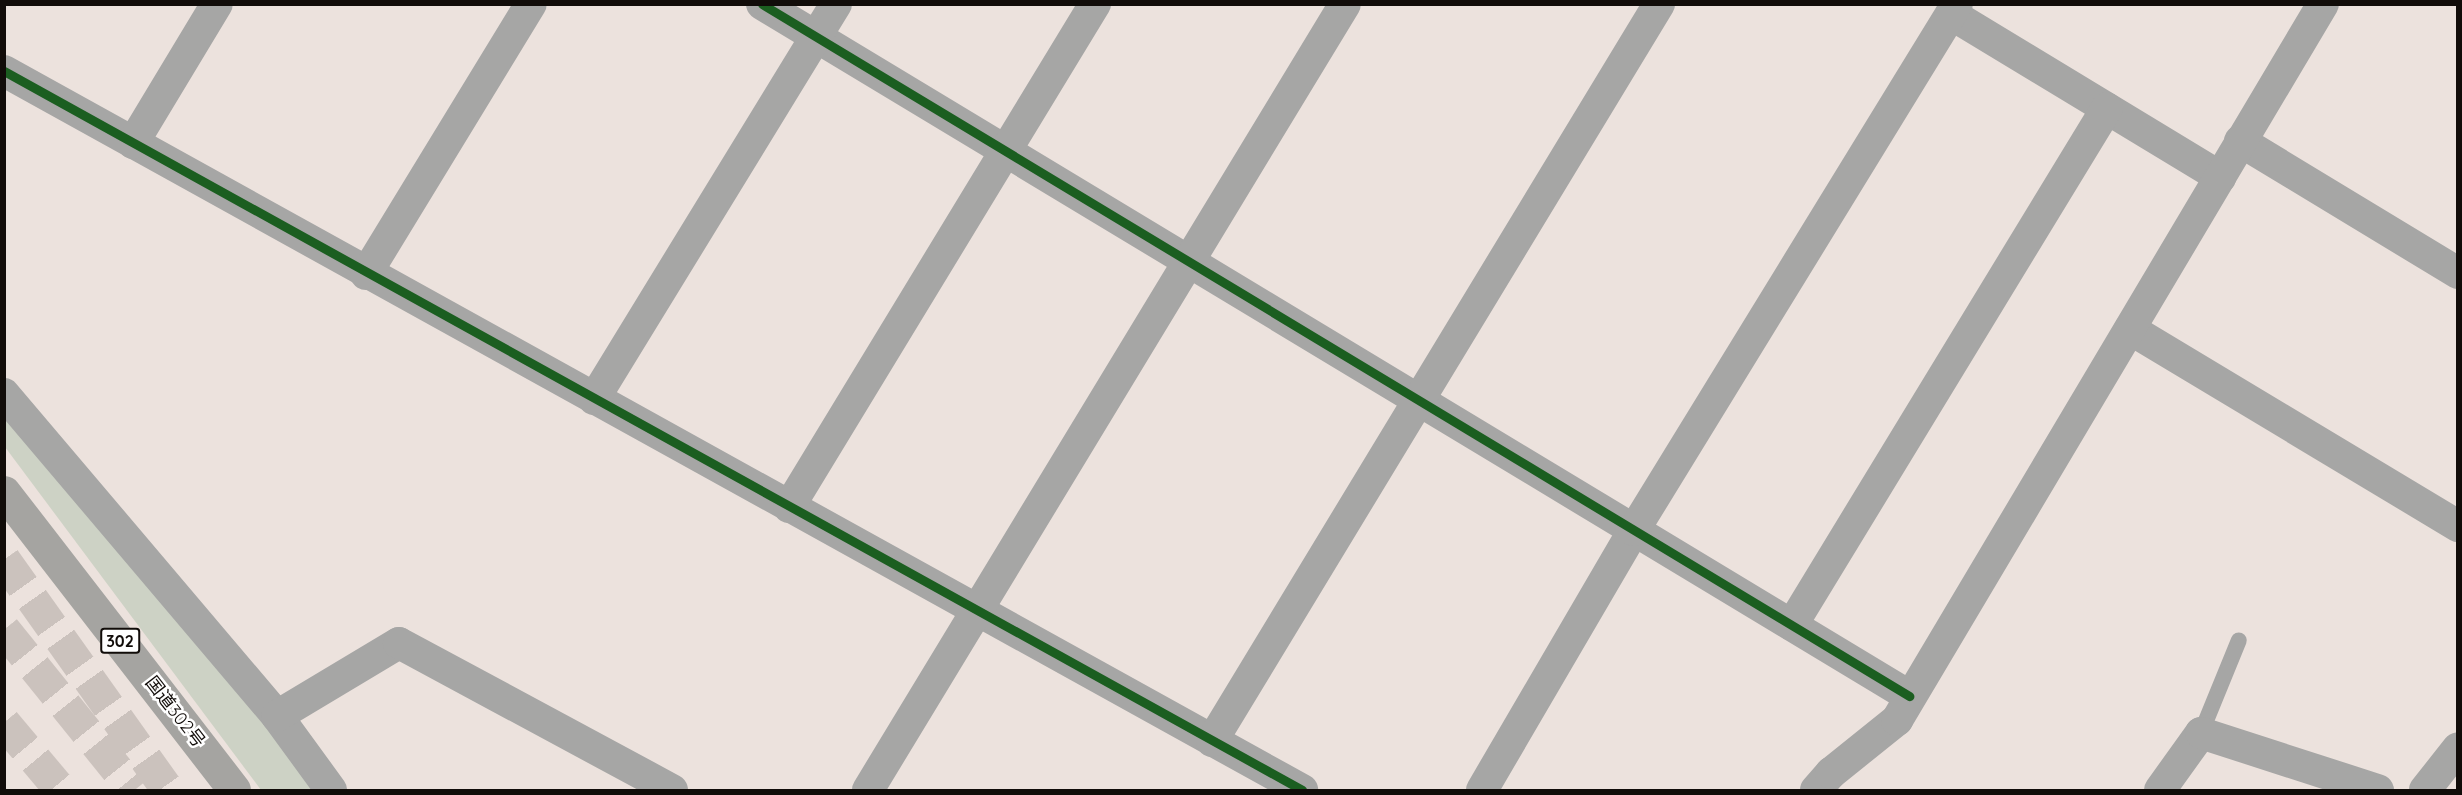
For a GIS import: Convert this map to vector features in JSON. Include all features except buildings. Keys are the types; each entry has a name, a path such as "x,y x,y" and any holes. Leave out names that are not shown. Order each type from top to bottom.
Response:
{"highway":[{"name":"国道302号","path":"4,492 234,790"}],"street":[{"path":"133,143 217,4"},
{"path":"366,274 531,4"},
{"path":"762,4 1909,696"},
{"path":"594,399 836,4"},
{"path":"789,507 1095,4"},
{"path":"868,790 1345,4"},
{"path":"1212,741 1416,400 1659,4"},
{"path":"1816,790 1831,773 1897,720 1909,696 2324,4"},
{"path":"1482,790 1634,530 1954,9 2220,177"},
{"path":"4,71 366,274 1302,790"},
{"path":"1792,625 2108,108"},
{"path":"2240,141 2457,273"},
{"path":"2130,329 2457,526"},
{"path":"4,393 277,716 331,790"},
{"path":"277,716 399,643 672,790"},
{"path":"2160,790 2201,733 2378,790"},
{"path":"2425,790 2457,748"}],"lane":[{"path":"2201,733 2239,640"}],"shaded area":[{"path":"4,407 101,518 317,790 261,790 5,447"}],"tunnel":[{"path":"4,559 168,790"},
{"path":"4,629 134,790"},
{"path":"4,722 61,790"}],"cycle path":[{"path":"762,4 1909,696"},
{"path":"4,71 1302,790"}]}
